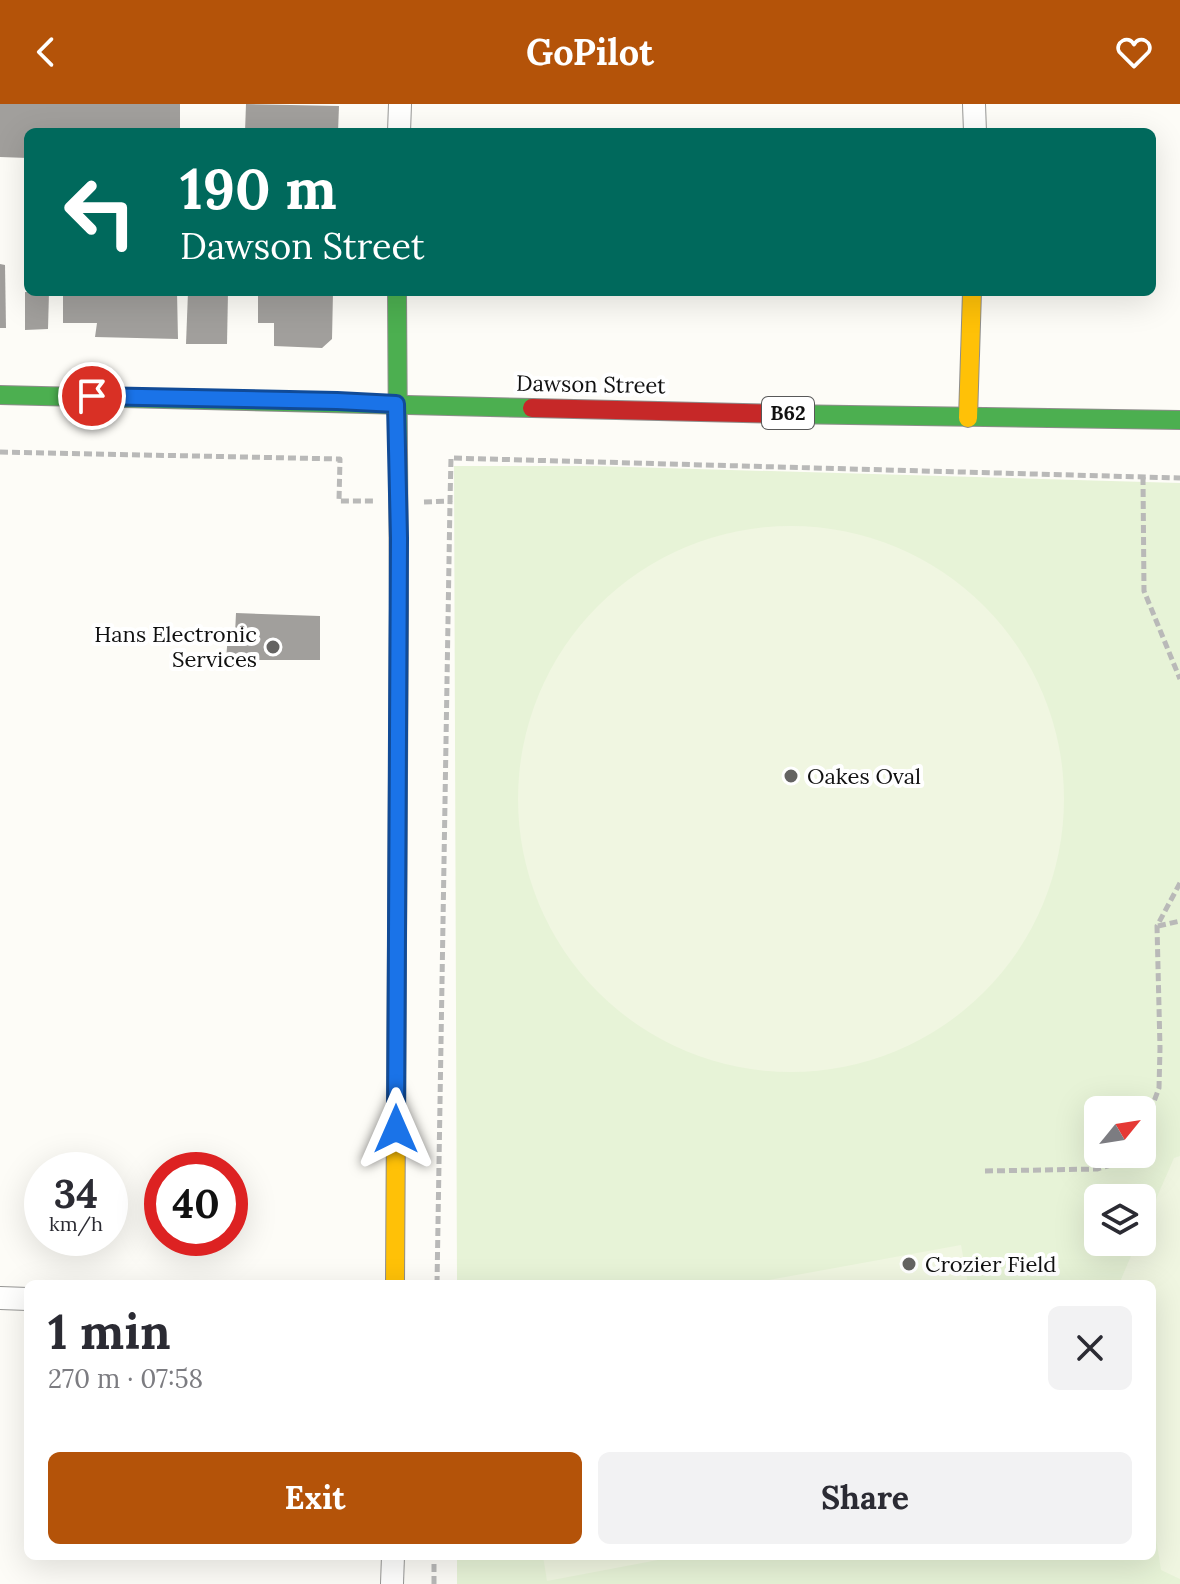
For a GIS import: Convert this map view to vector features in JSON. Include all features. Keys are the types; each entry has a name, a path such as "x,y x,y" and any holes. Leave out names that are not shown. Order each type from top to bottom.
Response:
{"main road":[{"path":"395,1280 399,554 397,296"},
{"path":"968,418 972,296"},
{"name":"Dawson Street","path":"0,395 968,418 1180,420"}],"street":[{"path":"399,128 400,104"},
{"path":"974,104 975,128"},
{"path":"0,1298 24,1299"},
{"path":"392,1584 393,1560"}],"path":[{"path":"0,452 340,459 339,501"},
{"path":"437,1280 451,458 1180,478"},
{"path":"1143,477 1144,591 1180,679"},
{"path":"439,502 450,501"},
{"path":"1156,1096 1160,1048 1157,926 1180,883"},
{"path":"1157,926 1180,921"},
{"path":"985,1171 1100,1168"},
{"path":"434,1560 434,1584"}],"green space":[{"path":"454,466 595,466 1180,483 1180,1584 457,1584 457,1560 1156,1560 1156,1280 457,1280"},
{"name":"Oakes Oval","path":"791,526 844,531 896,546 943,572 984,606 1018,647 1044,694 1059,746 1064,799 1059,852 1044,904 1018,951 984,992 943,1026 896,1052 844,1067 791,1072 738,1067 686,1052 639,1026 598,992 564,951 538,904 523,852 518,799 523,746 538,694 564,647 598,606 639,572 686,546 738,531"},
{"path":"1180,1156 1180,1579 1161,1570 1156,1538 1156,1280 1121,1280 1131,1256 1156,1256 1156,1199 1174,1158"},
{"name":"Crozier Field","path":"961,1245 967,1280 769,1280"},
{"path":"544,1560 658,1560 547,1581"}],"building":[{"path":"0,104 180,104 180,128 24,128 24,158 0,157"},
{"path":"246,104 339,106 338,128 245,128"},
{"path":"0,264 5,265 6,328 0,328"},
{"path":"25,296 49,296 48,329 25,330"},
{"path":"63,296 177,296 178,339 95,337 97,323 63,323"},
{"path":"188,296 228,296 227,344 186,344"},
{"path":"258,296 333,296 332,339 322,348 274,346 274,323 258,323"},
{"name":"Hans Electronic Services","path":"236,613 320,616 320,660 226,660 228,634 235,634"}],"traffic: fast":[{"path":"397,296 399,608"},
{"path":"0,395 532,408"},
{"path":"782,414 1180,420"}],"traffic: slow":[{"path":"968,418 972,296"},
{"path":"395,1280 399,608"}],"traffic: jam":[{"path":"532,408 782,414"}],"place":[{"name":"Hans Electronic Services","path":"273,647"},
{"name":"Oakes Oval","path":"791,776"},
{"name":"Crozier Field","path":"909,1264"}],"route":[{"path":"92,396 396,404 399,538 396,1129"}]}
